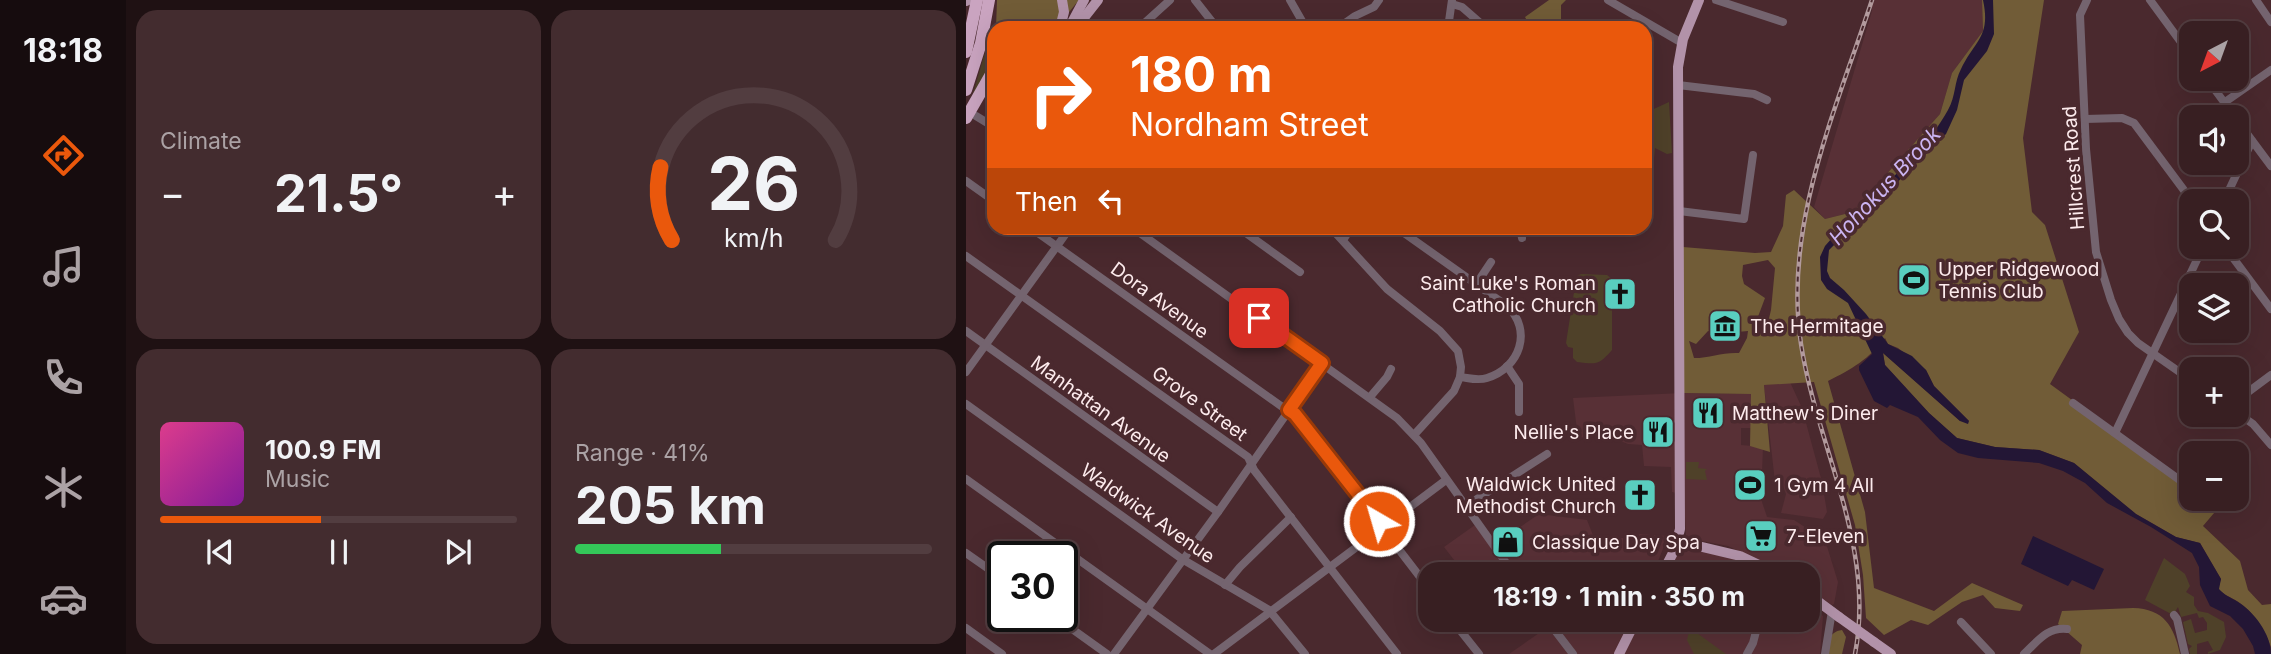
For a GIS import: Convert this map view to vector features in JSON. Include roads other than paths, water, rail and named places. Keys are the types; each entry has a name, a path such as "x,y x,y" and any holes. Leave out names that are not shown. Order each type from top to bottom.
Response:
{"highway":[{"path":"981,2 991,21"},
{"path":"966,52 969,33 981,2"},
{"path":"966,90 979,53 981,2"},
{"path":"971,117 987,84"}],"main road":[{"path":"1062,0 1064,12 1062,21"},
{"path":"1073,21 1084,0"},
{"path":"1082,21 1098,0"},
{"path":"1667,562 1680,529 1679,55 1699,0"},
{"path":"1677,541 1740,556 1751,562"},
{"path":"1820,603 1891,654"},
{"path":"1619,654 1630,632"}],"street":[{"path":"1147,21 1170,0"},
{"path":"1195,0 1212,21"},
{"path":"1290,0 1302,21"},
{"path":"1348,21 1374,7 1379,0"},
{"path":"1608,0 1644,21"},
{"path":"1716,0 1783,22"},
{"name":"Hillcrest Road","path":"2087,0 2080,15 2096,252 2119,319 2128,333 2179,371"},
{"path":"2150,0 2179,40"},
{"path":"2256,0 2271,22"},
{"path":"1449,21 1452,2 1478,21"},
{"path":"1652,26 1682,43"},
{"path":"2225,102 2271,70"},
{"path":"1678,85 1754,94 1767,100"},
{"path":"2216,91 2227,105"},
{"path":"971,117 987,125"},
{"path":"2085,120 2130,120 2183,189"},
{"path":"2249,137 2271,166"},
{"path":"2230,189 2252,141"},
{"path":"1679,211 1744,219 1754,155"},
{"path":"966,181 987,196"},
{"name":"Dora Avenue","path":"1042,235 1295,414 1418,574"},
{"path":"966,372 1065,235"},
{"path":"1143,235 1397,418 1421,443 1506,562"},
{"path":"1249,235 1300,272"},
{"path":"1338,235 1387,289 1453,343 1460,358 1460,377 1447,400 1413,435"},
{"path":"1343,240 1346,235"},
{"path":"1407,235 1513,311 1521,326 1521,346 1507,366 1483,379 1460,377"},
{"name":"Grove Street","path":"966,256 1248,457 1290,517 1397,654"},
{"path":"2115,433 2197,259"},
{"path":"2234,259 2271,309"},
{"path":"1477,283 1491,262"},
{"name":"Manhattan Avenue","path":"966,331 1218,512"},
{"path":"1114,654 1322,363"},
{"path":"1507,366 1519,384 1518,412"},
{"path":"1370,397 1391,369"},
{"path":"2249,391 2271,375"},
{"path":"2073,403 2179,479"},
{"name":"Waldwick Avenue","path":"966,404 1182,559 1272,612 1304,654"},
{"path":"2249,421 2271,445"},
{"path":"1466,506 1546,454"},
{"path":"966,479 1212,654 1446,480"},
{"path":"1225,585 1290,517"},
{"path":"966,553 987,568"},
{"path":"1825,654 1835,614"},
{"path":"2174,615 2178,621 2185,654"},
{"path":"1961,622 1991,654"},
{"path":"966,628 1002,654"},
{"path":"2024,654 2047,632 2067,629"},
{"path":"1076,632 1107,654"},
{"path":"1462,632 1479,654"},
{"path":"1556,632 1573,654"},
{"path":"1747,654 1756,632"}],"water":[{"name":"Hohokus Brook","path":"1983,0 1993,0 1994,34 1987,51 1964,80 1957,110 1946,134 1829,250 1827,271 1830,278 1866,314 1888,344 1912,356 1926,370 1934,386 1969,421 1968,424 1960,421 1883,353 1885,365 1929,413 1957,438 1995,447 2039,450 2074,463 2136,514 2176,537 2200,543 2221,579 2219,589 2244,606 2255,618 2265,631 2271,654 2255,654 2243,629 2230,616 2210,606 2200,585 2199,567 2192,553 2107,503 2085,483 2063,471 2039,463 1978,458 1958,453 1940,440 1918,417 1890,405 1887,408 1874,401 1859,370 1859,366 1872,354 1848,303 1827,289 1821,280 1820,257 1832,238 1914,156 1941,122 1951,105 1961,69 1983,30"},
{"path":"2033,536 2104,569 2094,590 2072,580 2068,586 2021,564"}],"railway":[{"path":"1855,654 1859,614 1858,575 1842,498 1809,383 1801,344 1797,300 1799,256 1816,169 1872,0"}],"place":[{"name":"Upper Ridgewood Tennis Club","path":"1914,280"},
{"name":"Saint Luke's Roman Catholic Church","path":"1620,294"},
{"name":"The Hermitage","path":"1725,326"},
{"name":"Matthew's Diner","path":"1708,413"},
{"name":"Nellie's Place","path":"1658,432"},
{"name":"1 Gym 4 All","path":"1750,485"},
{"name":"Waldwick United Methodist Church","path":"1640,495"},
{"name":"7-Eleven","path":"1761,536"},
{"name":"Classique Day Spa","path":"1508,542"}]}
